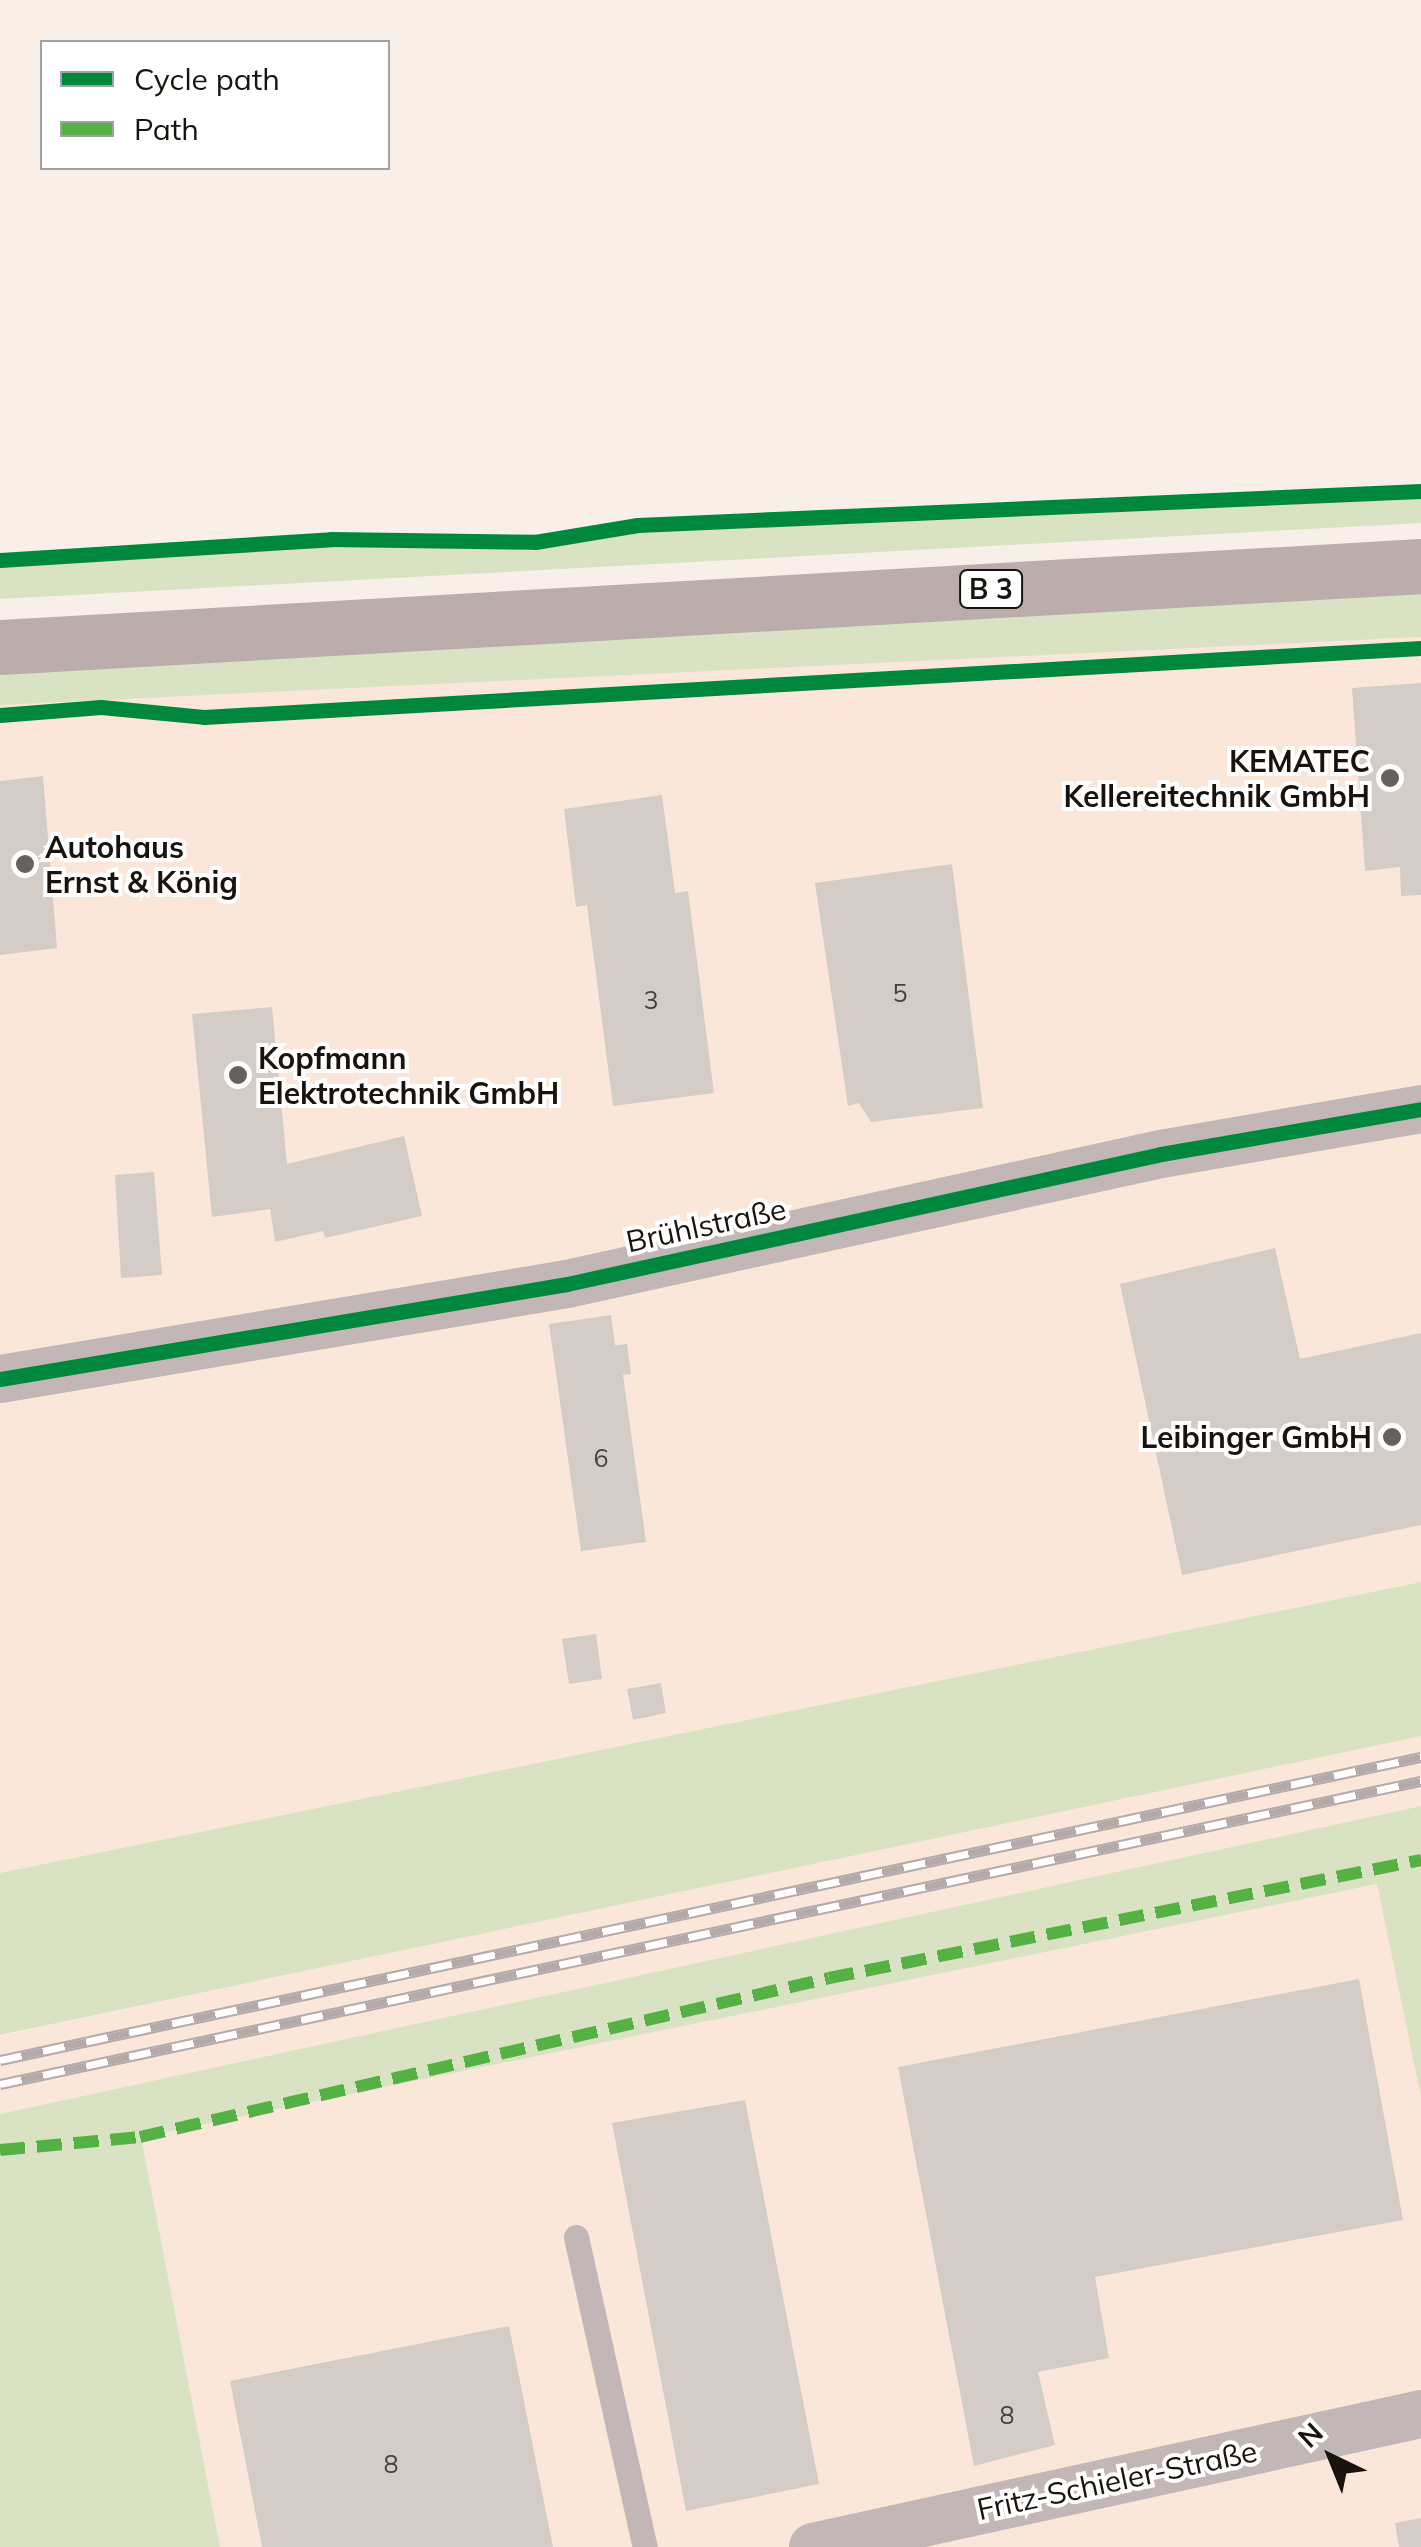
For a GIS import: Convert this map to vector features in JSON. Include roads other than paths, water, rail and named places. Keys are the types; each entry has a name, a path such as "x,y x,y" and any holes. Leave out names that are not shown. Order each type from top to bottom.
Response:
{"main road":[{"name":"B 3","path":"0,647 1421,566"}],"street":[{"name":"Brühlstraße","path":"0,1379 567,1284 1161,1154 1421,1109"},
{"name":"Fritz-Schieler-Straße","path":"813,2547 1421,2414"}],"lane":[{"path":"576,2236 645,2547"}],"railway":[{"path":"0,2060 1421,1757"},
{"path":"0,2084 1421,1781"}],"place":[{"name":"KEMATEC Kellereitechnik GmbH","path":"1390,778"},
{"name":"Autohaus Ernst & König","path":"25,864"},
{"name":"Kopfmann Elektrotechnik GmbH","path":"238,1075"},
{"name":"Leibinger GmbH","path":"1392,1437"}]}
